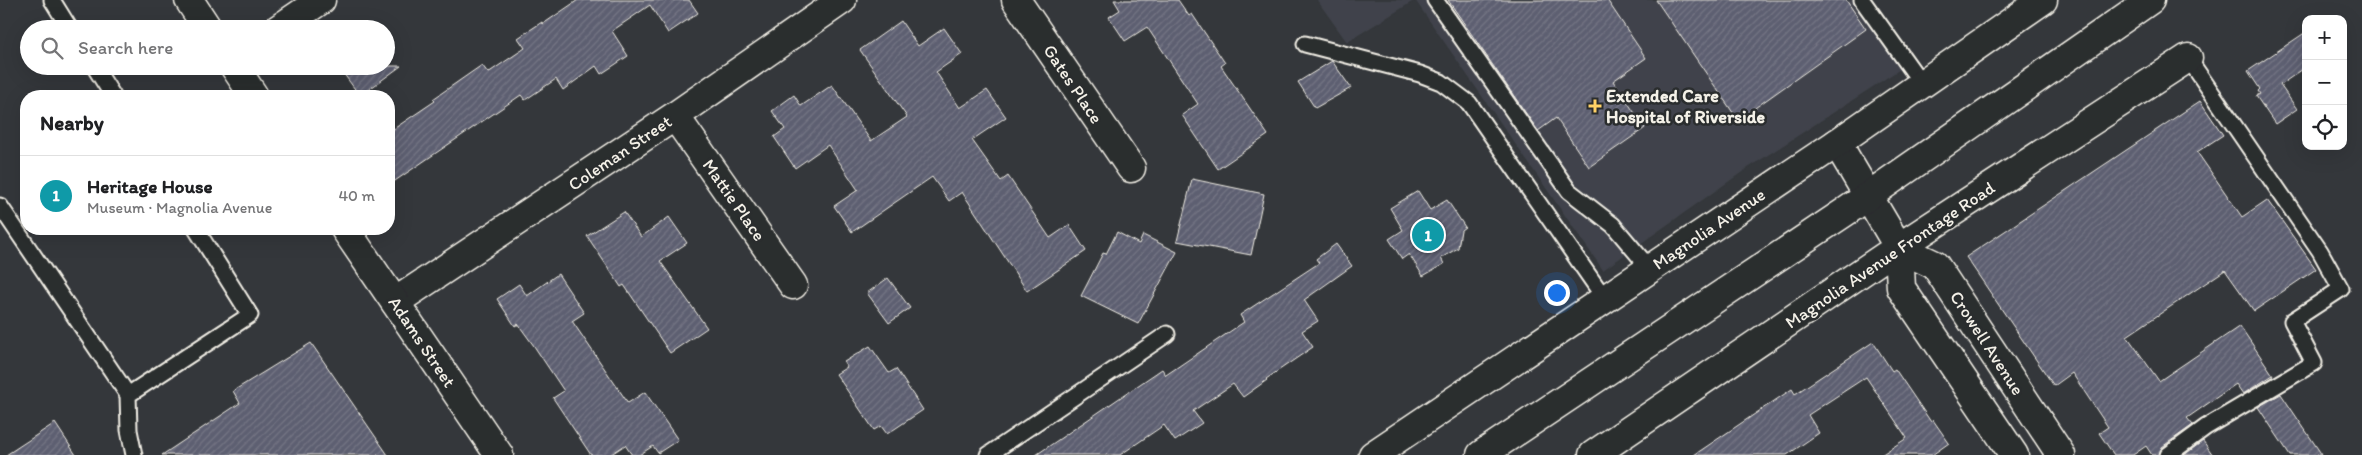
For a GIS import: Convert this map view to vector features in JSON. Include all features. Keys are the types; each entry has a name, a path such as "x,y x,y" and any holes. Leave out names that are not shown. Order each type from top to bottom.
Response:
{"street":[{"path":"189,0 202,20"},
{"path":"291,20 321,0"},
{"name":"Coleman Street","path":"395,302 675,116 842,0"},
{"name":"Gates Place","path":"1016,0 1131,168"},
{"name":"Magnolia Avenue","path":"1374,455 1837,143 2043,0"},
{"path":"1481,455 1868,196 2150,0"},
{"name":"Magnolia Avenue Frontage Road","path":"1593,455 1898,248 2188,58"},
{"path":"240,75 250,90"},
{"name":"Mattie Place","path":"675,116 793,285"},
{"path":"1837,143 1898,248 1901,288 2014,455"},
{"name":"Adams Street","path":"349,235 500,455"},
{"name":"Crowell Avenue","path":"1898,248 1935,265 2061,455"}],"lane":[{"path":"52,0 64,20"},
{"path":"1435,0 1568,191 1613,226 1650,269"},
{"path":"1862,0 1922,84"},
{"path":"1305,44 1420,74 1441,82 1469,103 1605,300"},
{"path":"2168,455 2206,427 2314,362 2292,321 2341,289 2320,251 2188,58"},
{"path":"100,75 109,90"},
{"path":"0,206 128,395 128,430 134,455"},
{"path":"128,395 250,315 200,235"},
{"path":"988,455 1167,334"}],"shaded area":[{"path":"1317,0 1415,0 1347,42"},
{"name":"Extended Care Hospital of Riverside","path":"1415,0 1873,0 1914,60 1745,170 1603,270"}],"building":[{"path":"578,0 689,0 698,13 668,33 650,5 612,31 628,56 601,74 596,66 563,90 556,79 525,100 521,95 395,181 395,128 435,101 433,99 482,65 488,73 525,48 518,38 542,22 543,24"},
{"path":"1114,0 1178,0 1189,16 1192,14 1225,63 1221,66 1268,135 1218,169 1182,115 1198,104 1147,27 1125,41 1109,17 1120,10"},
{"path":"1448,0 1607,0 1646,58 1613,81 1645,128 1589,167 1556,118 1538,131"},
{"path":"1656,0 1846,0 1866,29 1738,120"},
{"path":"901,21 918,46 944,28 962,54 936,72 960,108 987,90 1006,117 972,140 1001,181 1008,176 1050,238 1069,225 1086,251 1027,291 962,192 949,201 932,177 852,232 834,206 858,190 828,145 795,168 774,137 785,129 772,111 794,95 801,106 832,85 871,141 907,117 860,50"},
{"path":"2302,35 2302,70 2280,85 2297,109 2275,124 2256,96 2260,94 2258,91 2260,89 2248,71"},
{"path":"1332,61 1351,88 1315,108 1298,82"},
{"path":"345,75 389,75 368,90 356,90"},
{"path":"2200,101 2223,135 2197,152 2242,217 2267,200 2316,269 2254,311 2225,270 2127,336 2159,381 2240,326 2273,375 2243,394 2236,384 2187,418 2193,425 2162,447 2159,455 2152,455 2146,446 2133,455 2114,455 2099,433 2108,427 2072,373 2054,386 1966,257"},
{"path":"1192,179 1264,194 1251,255 1177,241"},
{"path":"1418,191 1430,210 1447,200 1465,227 1461,230 1458,248 1441,258 1444,264 1423,276 1409,254 1402,259 1389,239 1403,230 1390,208"},
{"path":"624,212 641,237 669,217 687,243 660,261 707,328 670,353 624,285 621,287 587,236"},
{"path":"1117,232 1139,244 1143,235 1177,252 1138,324 1081,296 1103,253 1106,254"},
{"path":"1336,244 1352,266 1304,300 1318,321 1302,331 1313,347 1243,397 1233,384 1193,411 1202,423 1175,441 1164,425 1120,455 1036,455 1162,369 1166,375 1244,322 1240,315 1319,263 1316,259"},
{"path":"558,274 584,313 572,321 628,403 645,392 678,440 658,453 653,446 639,455 632,455 625,445 610,455 591,455 553,398 564,391 518,324 515,326 497,299 519,284 527,296"},
{"path":"888,278 910,308 889,323 867,293"},
{"path":"1873,342 1892,371 1895,369 1931,422 1933,420 1949,443 1932,455 1881,455 1907,438 1866,377 1808,415 1819,433 1787,455 1694,455 1792,389 1795,394"},
{"path":"311,343 388,455 162,455 240,403 233,391"},
{"path":"870,346 889,373 896,369 923,410 887,434 881,426 874,430 836,374 847,367 844,362"},
{"path":"2281,394 2322,455 2290,455 2258,407"},
{"path":"55,423 76,455 6,455"},
{"path":"2203,441 2213,455 2184,455"}],"place":[{"name":"Extended Care Hospital of Riverside","path":"1595,106"},
{"name":"Heritage House","path":"1428,235"}]}
